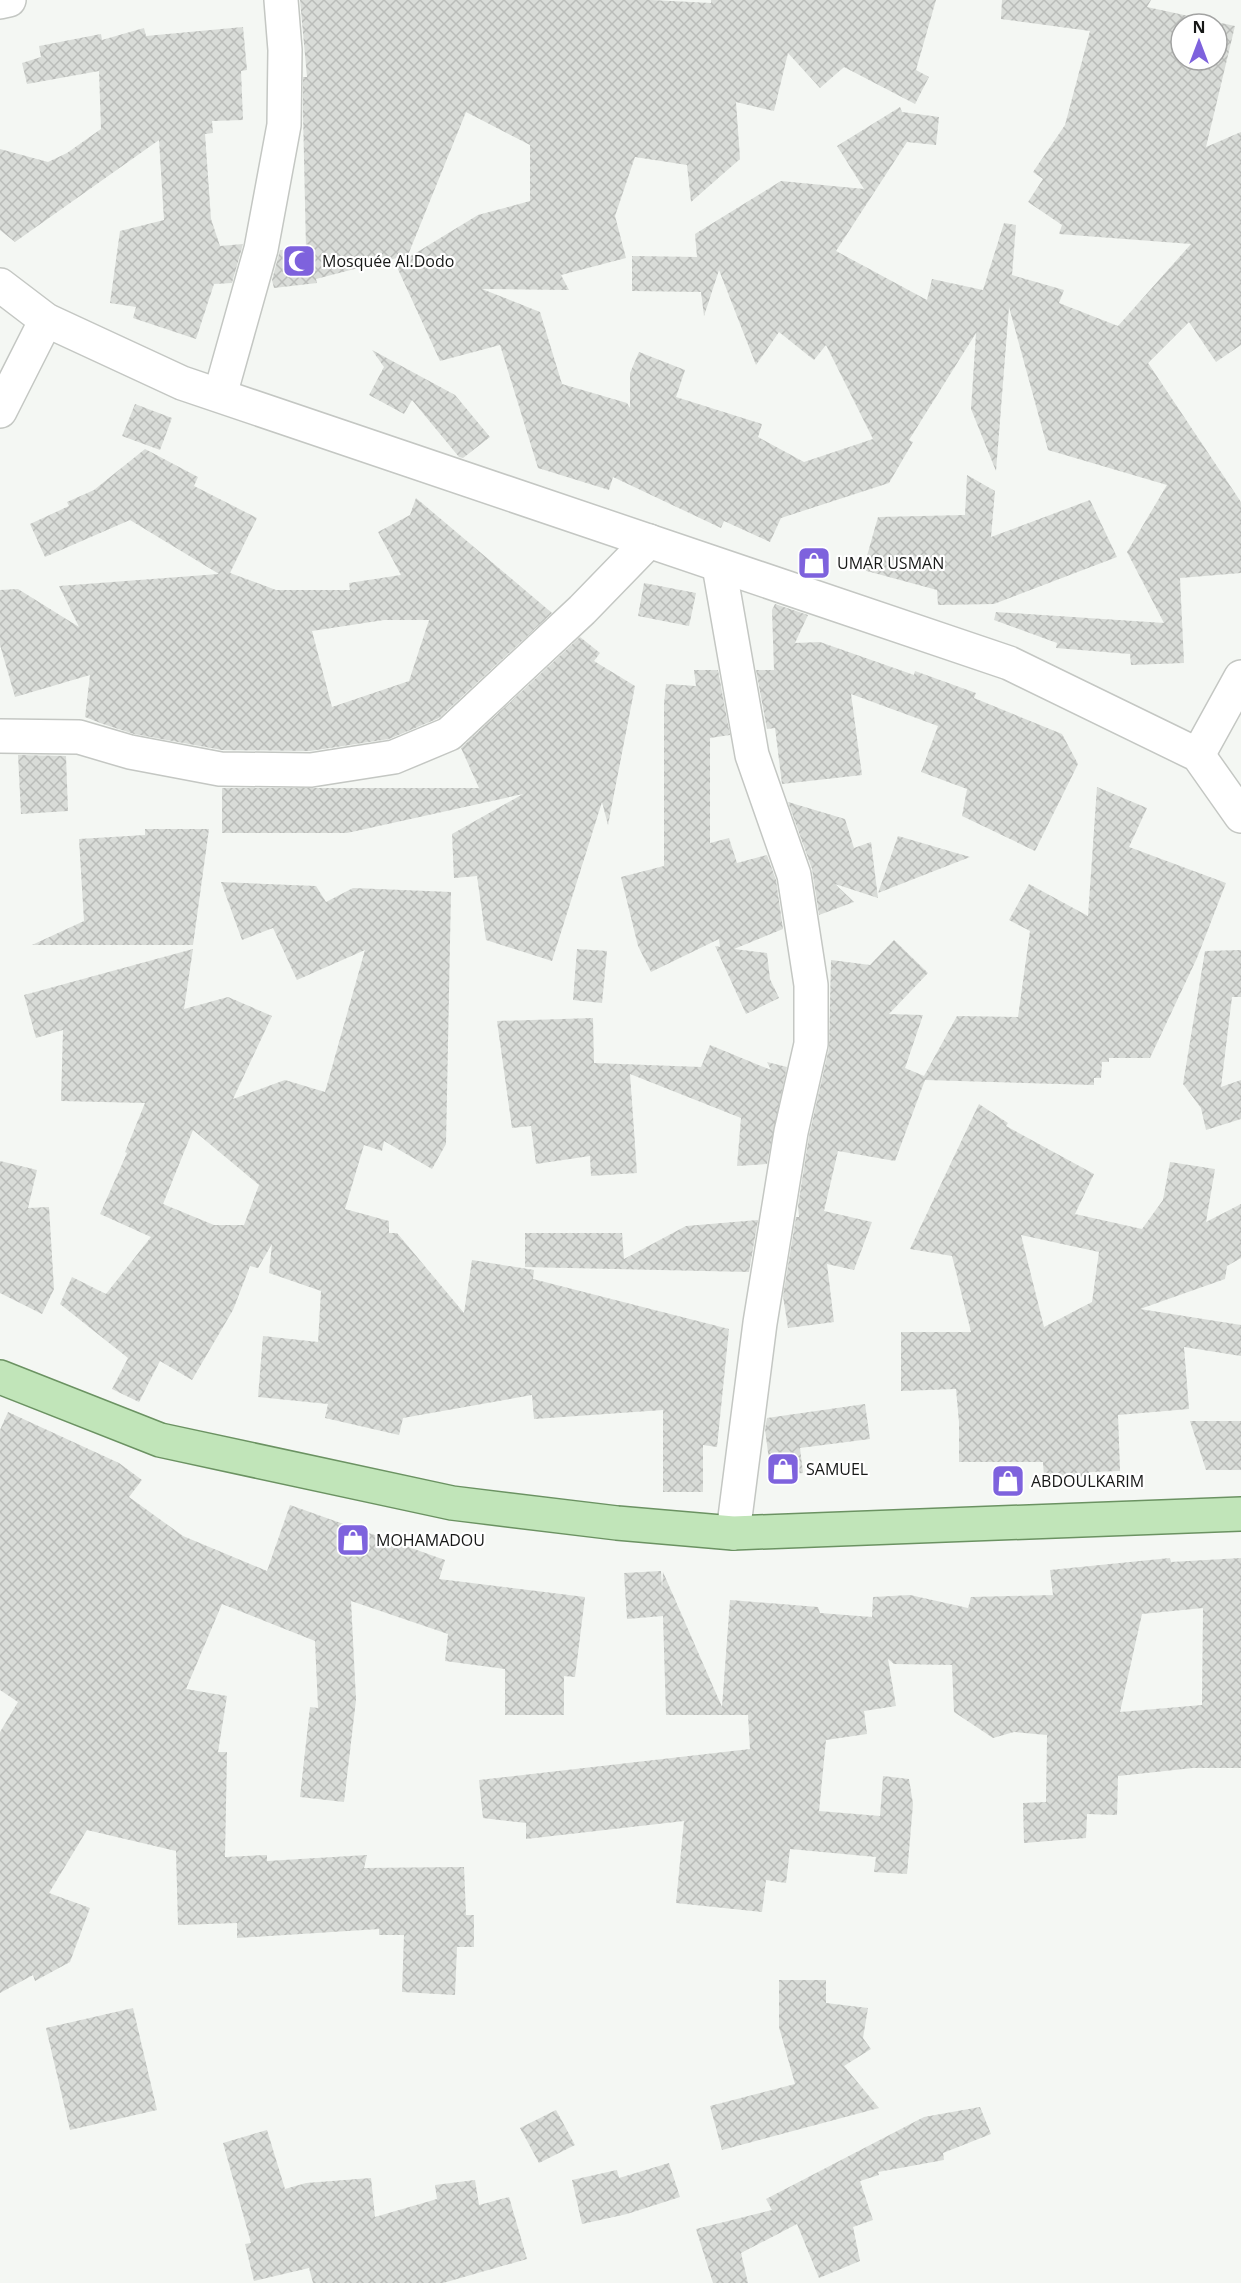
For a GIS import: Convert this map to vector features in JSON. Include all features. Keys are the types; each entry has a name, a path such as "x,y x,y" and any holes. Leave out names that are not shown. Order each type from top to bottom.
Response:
{"main road":[{"path":"0,1377 160,1440 452,1503 617,1523 733,1533 1241,1514"}],"street":[{"path":"0,2 9,0"},
{"path":"220,395 261,249 284,125 285,50 281,0"},
{"path":"0,285 46,320 182,383 1010,663 1198,755 1241,816"},
{"path":"0,411 46,320"},
{"path":"0,736 79,737 130,752 220,769 311,770 393,757 449,734 582,610 649,541"},
{"path":"719,566 752,756 794,875 811,985 811,1044 791,1132 760,1323 733,1533"},
{"path":"1198,755 1241,677"}],"building":[{"path":"300,0 651,0 711,3 711,0 936,0 916,70 929,77 915,104 844,67 820,88 788,53 774,111 736,102 740,159 691,202 687,165 635,157 615,216 626,258 561,275 569,290 482,289 540,312 562,384 627,403 630,408 630,373 639,352 685,370 676,397 762,424 758,437 804,462 873,439 826,345 814,360 779,332 756,365 719,270 704,316 701,292 632,291 632,256 697,257 695,234 781,181 864,189 837,146 900,107 902,112 939,117 936,145 907,142 836,251 927,300 932,279 983,290 1004,223 1016,225 1012,275 1064,290 1059,303 1118,326 1191,244 1059,234 1062,225 1028,202 1043,179 1033,172 1065,125 1090,31 1001,19 1002,0 1151,0 1147,7 1170,12 1169,72 1224,72 1206,147 1241,132 1241,345 1216,362 1189,322 1148,363 1241,502 1241,573 1180,578 1184,663 1131,665 1130,654 1056,648 1057,643 994,620 996,612 1164,623 1127,552 1167,485 1048,450 1009,307 996,471 971,409 976,333 909,440 913,442 889,483 781,518 770,542 724,521 721,528 613,477 609,490 538,468 500,345 440,361 396,265 478,215 530,201 530,145 466,112 408,255 316,279 317,283 274,288 272,280 280,250 306,249 303,77 307,77"},
{"path":"1229,25 1235,26 1229,51"},
{"path":"243,27 247,70 241,71 243,120 212,121 213,133 205,134 211,219 220,246 243,244 232,283 214,284 196,339 133,318 136,307 110,303 120,231 164,220 159,140 15,242 0,230 0,149 48,162 67,153 101,129 99,71 27,84 22,63 41,57 39,46 101,34 102,40 144,28 146,36"},
{"path":"372,350 455,395 490,437 463,458 459,457 412,400 404,414 369,395 384,367"},
{"path":"135,404 172,418 160,450 122,436"},
{"path":"145,449 198,477 194,486 257,518 230,573 276,590 350,590 349,583 401,575 378,532 410,515 416,498 552,613 439,718 389,739 310,751 222,750 134,734 85,717 90,675 15,697 0,645 0,590 18,589 79,627 59,586 219,574 130,520 45,557 30,524 69,506 67,502 94,490","holes":["384,620 429,620 409,681 332,707 312,631"]},
{"path":"967,475 995,491 991,537 1090,500 1117,557 994,604 938,605 937,590 863,570 878,517 965,515"},
{"path":"644,583 696,593 689,626 638,616"},
{"path":"775,604 808,615 795,643 820,642 914,675 915,671 976,693 974,698 1062,734 1078,764 1035,851 962,816 967,789 921,772 938,726 851,694 862,775 782,784 775,728 767,729 756,670 774,670 772,610"},
{"path":"580,637 600,653 594,661 635,686 608,825 602,802 552,961 486,940 477,876 454,878 452,834 523,794 347,833 222,833 222,788 479,788 461,748"},
{"path":"694,670 718,670 730,735 710,738 710,843 729,838 737,863 767,855 776,880 783,929 734,949 767,953 770,979 779,998 746,1014 715,946 720,947 719,939 651,972 638,946 621,877 664,866 666,684 696,686"},
{"path":"18,755 66,756 68,811 21,814"},
{"path":"1097,787 1147,808 1129,847 1226,883 1197,958 1150,1058 1109,1058 1109,1062 1102,1062 1101,1078 1094,1078 1094,1085 925,1080 895,1161 838,1151 824,1211 872,1222 854,1270 827,1264 834,1322 788,1328 783,1296 796,1217 799,1217 798,1206 809,1136 829,1048 831,960 870,965 894,940 928,973 889,1014 923,1015 905,1068 924,1076 957,1016 1018,1017 1030,931 1009,920 1029,884 1088,916"},
{"path":"788,802 845,819 854,848 871,842 878,898 835,884 854,902 819,915 812,869"},
{"path":"145,829 209,829 193,945 32,945 84,921 79,839 145,835"},
{"path":"898,836 970,857 878,893"},
{"path":"221,882 316,886 326,902 353,888 451,892 446,1144 432,1169 384,1141 382,1151 364,1145 345,1209 389,1221 389,1233 397,1233 464,1313 472,1260 534,1270 533,1279 729,1329 717,1447 703,1445 703,1492 663,1492 663,1410 534,1419 532,1395 403,1418 399,1435 325,1418 328,1404 258,1397 263,1336 318,1342 321,1291 269,1273 272,1244 258,1268 250,1266 233,1310 192,1380 160,1361 139,1402 112,1389 128,1358 60,1304 72,1277 106,1294 151,1237 100,1214 127,1153 125,1152 145,1103 61,1101 63,1030 36,1038 24,995 193,949 184,1009 228,997 272,1016 233,1099 285,1080 325,1092 365,950 297,980 273,928 242,940","holes":["193,1130 259,1185 244,1225 214,1225 163,1204"]},
{"path":"577,949 607,951 602,1003 573,1000"},
{"path":"1241,950 1241,997 1232,997 1221,1087 1241,1080 1241,1119 1206,1130 1201,1108 1183,1084 1205,951"},
{"path":"593,1018 594,1063 701,1067 710,1045 771,1070 767,1062 787,1067 767,1164 737,1166 741,1118 630,1074 637,1173 591,1176 590,1156 536,1164 531,1126 512,1128 497,1021"},
{"path":"979,1104 1008,1123 1006,1126 1094,1174 1075,1214 1142,1229 1163,1200 1170,1162 1215,1169 1206,1222 1241,1204 1241,1258 1227,1266 1225,1279 1140,1309 1241,1325 1241,1356 1184,1347 1189,1409 1118,1415 1120,1471 1089,1472 1090,1476 1044,1478 1043,1462 959,1462 956,1389 901,1391 901,1332 971,1332 952,1256 910,1249","holes":["1021,1235 1099,1252 1092,1302 1044,1327"]},
{"path":"0,1161 37,1170 28,1208 49,1207 54,1289 42,1314 0,1293"},
{"path":"758,1220 749,1272 525,1267 525,1233 622,1233 624,1259 686,1226"},
{"path":"865,1404 870,1439 800,1448 803,1473 771,1476 765,1429 767,1418"},
{"path":"8,1412 119,1463 142,1480 129,1497 183,1536 267,1571 290,1505 445,1560 439,1579 585,1597 575,1677 564,1676 564,1715 505,1715 505,1669 445,1661 448,1634 351,1601 356,1700 344,1802 300,1797 310,1707 318,1708 315,1641 222,1604 186,1689 227,1696 218,1752 227,1752 225,1857 267,1855 267,1861 367,1855 364,1868 464,1867 466,1915 474,1915 474,1947 457,1947 455,1995 402,1992 404,1935 379,1935 379,1929 237,1938 237,1923 178,1925 176,1851 87,1830 49,1893 90,1908 70,1962 35,1981 33,1975 0,1993 0,1732 18,1702 0,1690 0,1430"},
{"path":"1190,1421 1241,1421 1241,1470 1206,1470"},
{"path":"1170,1558 1171,1562 1241,1558 1241,1768 1193,1768 1118,1776 1117,1815 1087,1814 1086,1838 1024,1843 1023,1803 1046,1802 1047,1735 1014,1732 993,1738 954,1712 952,1665 894,1664 888,1659 896,1706 864,1711 867,1734 826,1740 819,1811 880,1816 883,1776 909,1779 913,1804 907,1874 874,1872 876,1857 790,1849 786,1883 766,1880 762,1912 676,1903 684,1821 526,1839 526,1823 483,1818 479,1780 750,1749 748,1715 666,1715 663,1616 627,1619 624,1573 661,1571 662,1591 663,1572 722,1707 730,1600 818,1607 820,1613 872,1617 873,1597 910,1595 968,1608 971,1597 1053,1595 1050,1570","holes":["1203,1608 1202,1705 1120,1712 1142,1614"]},
{"path":"779,1980 826,1980 826,2003 868,2008 863,2038 871,2049 844,2066 879,2108 722,2150 710,2106 795,2084 779,2027"},
{"path":"133,2008 157,2110 70,2130 46,2028"},
{"path":"980,2107 991,2134 943,2153 944,2160 878,2172 879,2175 860,2181 873,2220 853,2227 860,2261 819,2278 797,2224 741,2253 748,2283 713,2283 696,2229 772,2210 766,2199 924,2117"},
{"path":"556,2110 575,2145 539,2163 520,2128"},
{"path":"267,2130 285,2189 306,2183 371,2178 375,2217 437,2199 435,2185 475,2180 479,2205 509,2197 527,2259 443,2283 313,2283 309,2268 254,2281 245,2244 251,2243 223,2143"},
{"path":"669,2163 680,2197 627,2214 582,2224 572,2180 617,2170 619,2178"}],"place":[{"name":"Mosquée Al.Dodo","path":"299,261"},
{"name":"UMAR USMAN","path":"814,563"},
{"name":"SAMUEL","path":"783,1469"},
{"name":"ABDOULKARIM","path":"1008,1481"},
{"name":"MOHAMADOU","path":"353,1540"}]}
